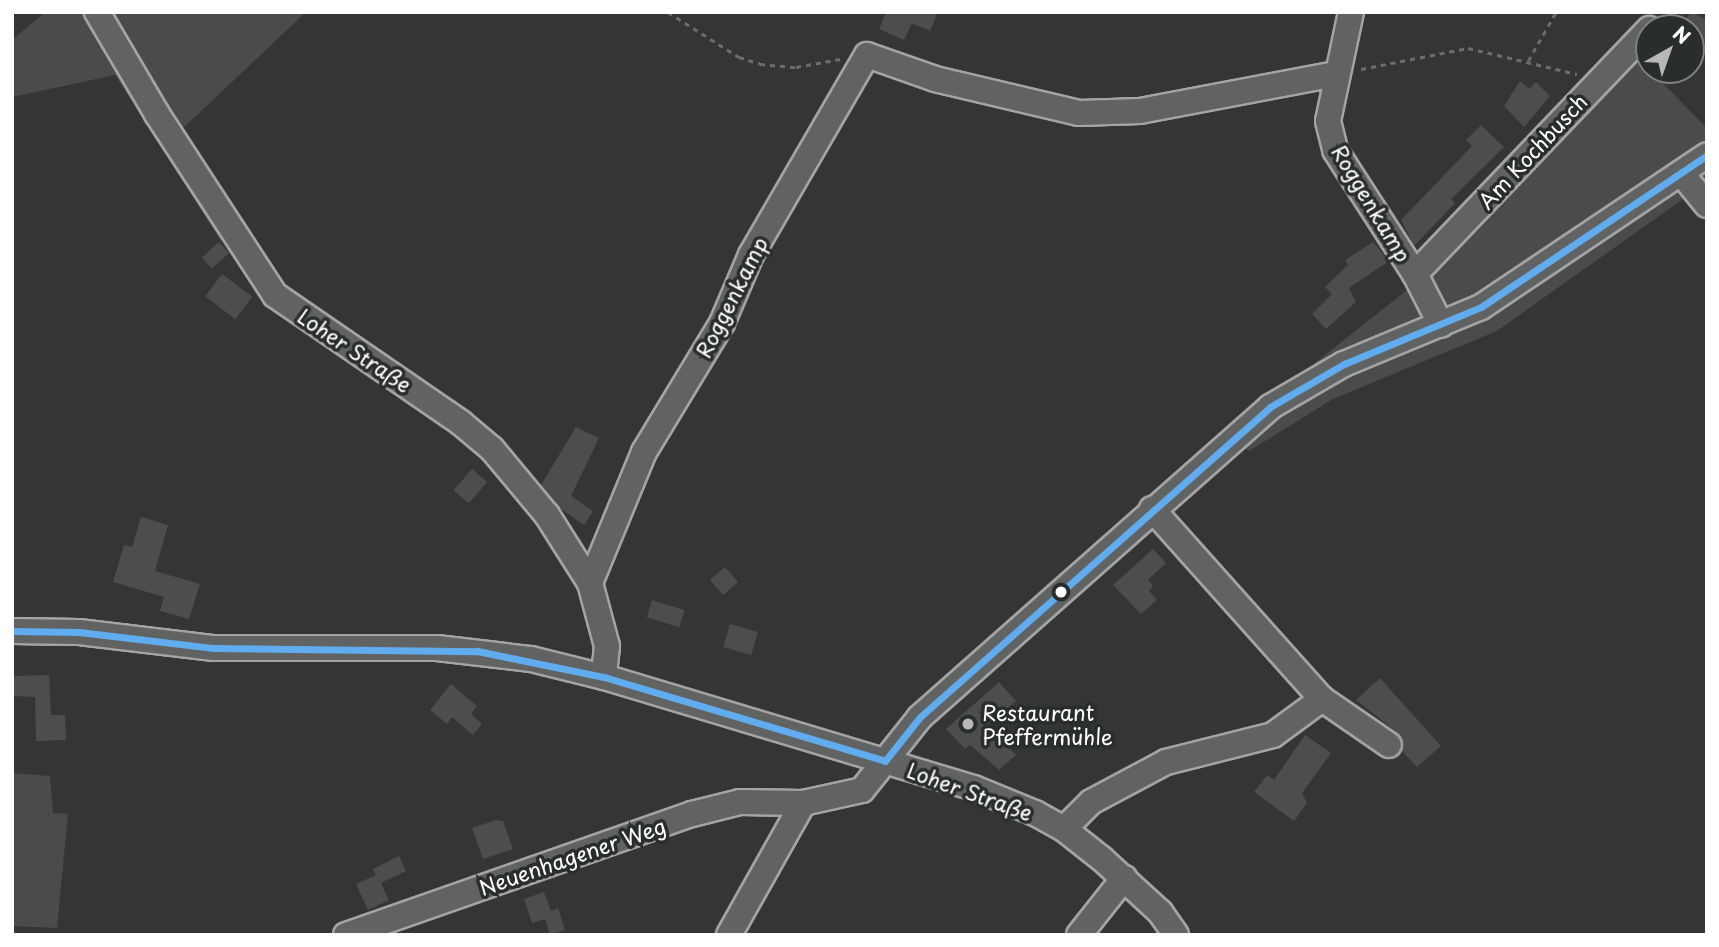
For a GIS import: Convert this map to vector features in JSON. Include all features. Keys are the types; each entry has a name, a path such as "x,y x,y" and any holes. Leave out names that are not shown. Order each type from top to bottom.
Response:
{"street":[{"name":"Loher Straße","path":"97,12 275,295 461,423 492,449 547,516 590,583 607,646 604,677"},
{"name":"Roggenkamp","path":"1351,12 1328,121 1335,150 1415,274 1441,325"},
{"name":"Am Kochbusch","path":"1415,274 1635,44"},
{"path":"867,55 935,79 1079,113 1140,111 1336,74"},
{"name":"Roggenkamp","path":"590,583 644,452 722,323 751,255 867,55"},
{"name":"Neuenhagener Weg","path":"352,934 692,814 740,802 803,803 862,790 920,717 1270,407 1344,364 1441,325 1526,279 1707,155"},
{"path":"1681,173 1707,205"},
{"path":"1152,509 1322,699 1389,745"},
{"name":"Loher Straße","path":"12,631 79,632 214,648 437,648 531,659 604,677 974,788 1064,829 1124,878 1160,912 1176,935"},
{"path":"1064,829 1091,802 1166,762 1273,736 1322,699"},
{"path":"729,935 803,803"},
{"path":"1079,935 1124,878"}],"path":[{"path":"668,12 738,57 760,64 796,67 867,55"},
{"path":"1528,61 1556,12"},
{"path":"1336,74 1468,48 1582,75 1594,85"}],"shaded area":[{"path":"45,12 306,12 177,134 236,224 221,241 115,75 12,97 12,40"},
{"path":"1633,53 1635,84 1664,84 1707,128 1707,182 1497,331 1333,399 1249,451 1226,433 1416,283"},
{"path":"12,773 50,776 53,813 68,814 57,928 12,926"}],"building":[{"path":"886,12 938,12 930,31 912,23 904,40 879,29"},
{"path":"1705,19 1707,20 1705,46"},
{"path":"1520,81 1529,89 1536,82 1550,96 1524,127 1504,106"},
{"path":"1481,125 1504,147 1451,199 1455,203 1414,246 1401,220 1472,146 1466,140"},
{"path":"219,242 229,253 212,269 202,257"},
{"path":"1373,242 1389,261 1349,288 1356,302 1326,329 1312,314 1332,294 1325,287 1348,265 1345,260"},
{"path":"222,274 252,297 235,319 205,296"},
{"path":"576,427 599,438 571,496 593,511 584,525 561,509 541,485"},
{"path":"472,469 487,482 469,503 454,490"},
{"path":"141,517 168,525 155,571 200,584 189,619 160,611 164,597 113,582 124,545 132,547"},
{"path":"1153,549 1166,563 1148,580 1153,586 1149,591 1157,600 1141,614 1113,585"},
{"path":"725,567 738,582 723,595 710,580"},
{"path":"652,600 685,610 679,627 647,617"},
{"path":"730,624 758,632 751,655 723,647"},
{"path":"49,675 51,715 65,715 66,740 36,741 35,697 12,696 12,676"},
{"path":"1380,678 1441,746 1417,767 1402,751 1398,733 1356,700"},
{"path":"999,682 1016,701 988,725 1016,755 999,770 970,745 965,749 946,729"},
{"path":"451,684 477,706 471,714 482,724 473,735 452,717 447,724 430,710"},
{"path":"1305,735 1331,753 1302,793 1307,803 1294,821 1254,792 1267,775 1274,780"},
{"path":"496,820 503,821 513,849 483,859 472,828"},
{"path":"399,856 406,871 381,883 389,900 368,910 356,884 376,875 373,869"},
{"path":"544,892 551,911 558,908 565,930 550,935 545,919 532,923 524,899"}],"transit line":[{"path":"885,761 920,717 1270,407 1344,364 1481,307 1707,155"},
{"path":"12,631 79,632 214,648 477,651 604,677 885,761"}],"place":[{"name":"Restaurant Pfeffermühle","path":"968,724"}]}
